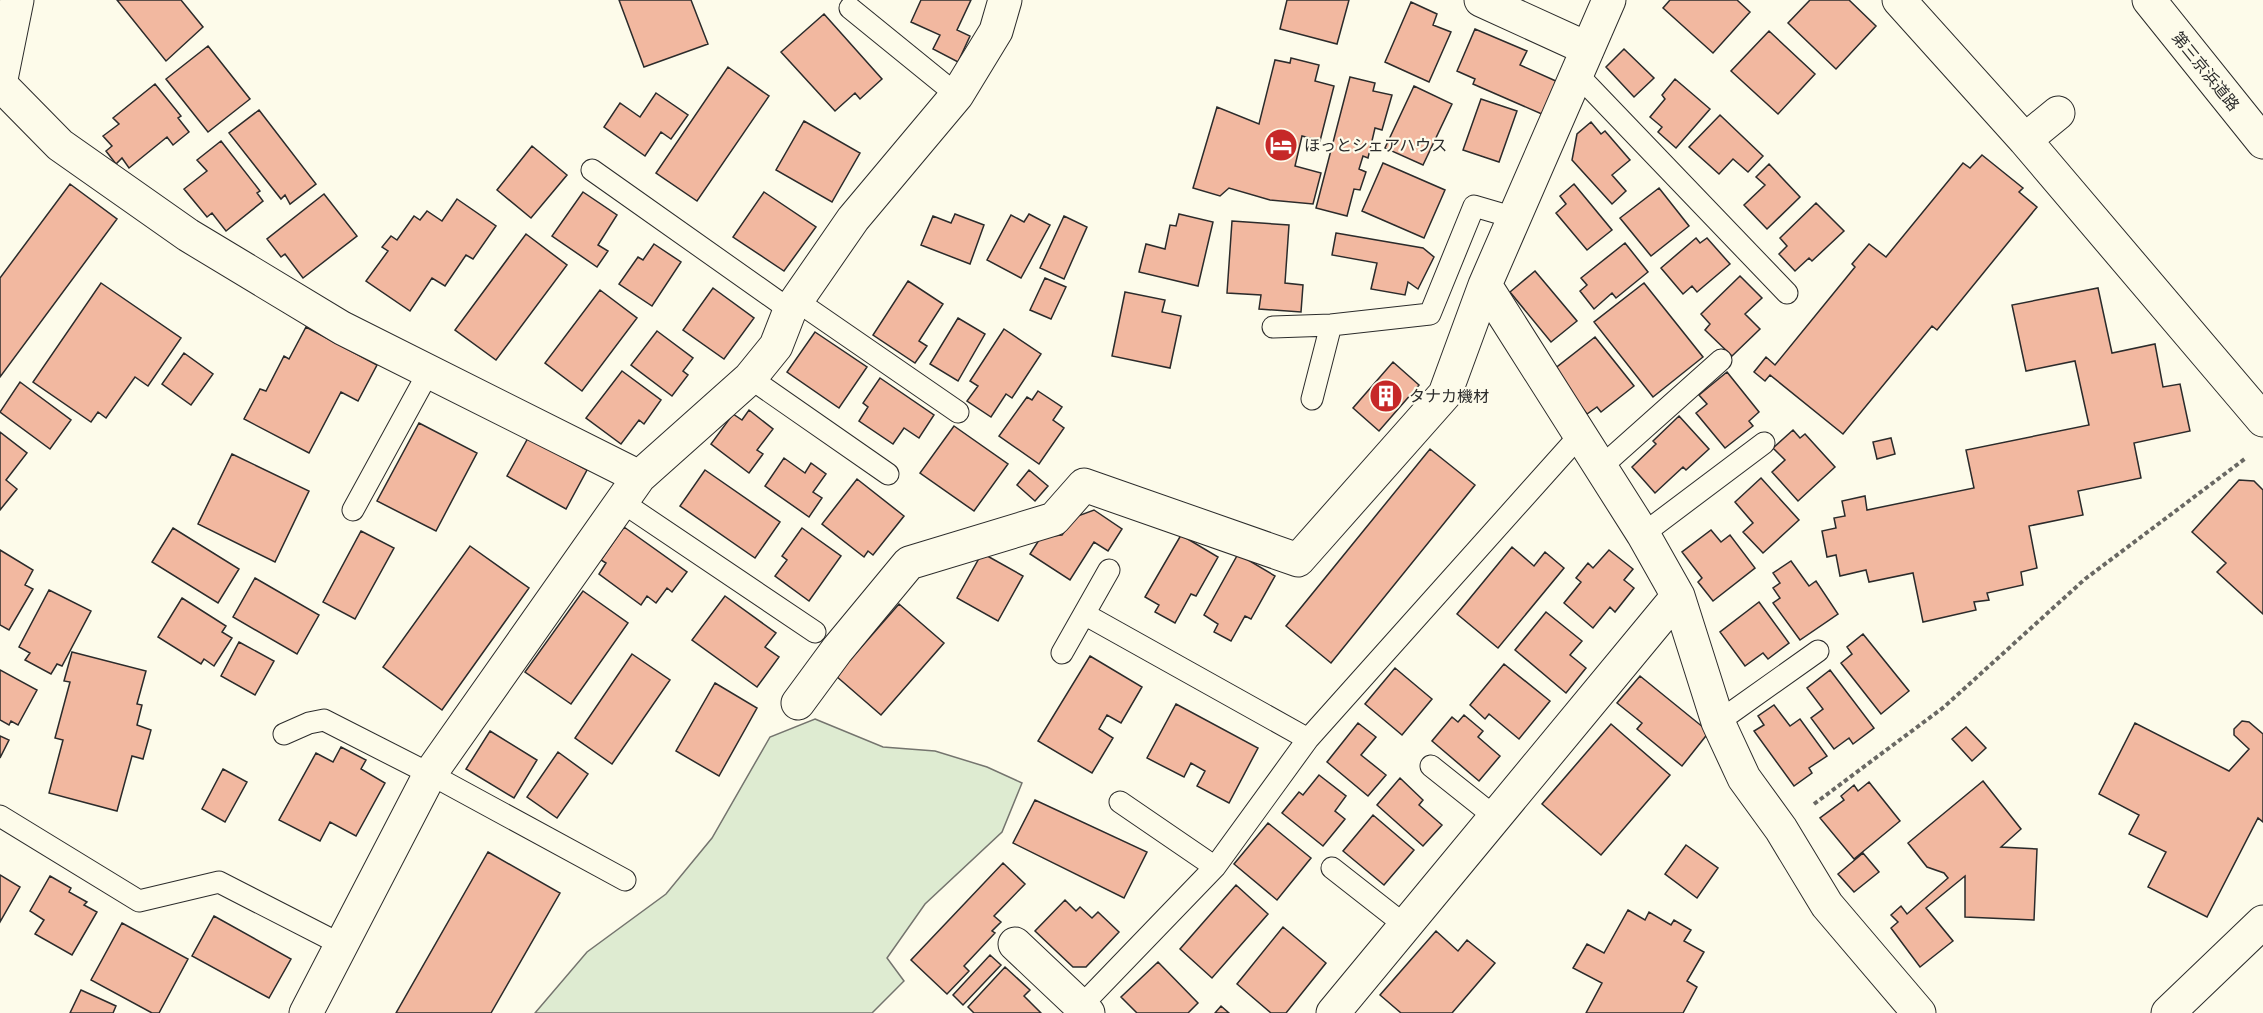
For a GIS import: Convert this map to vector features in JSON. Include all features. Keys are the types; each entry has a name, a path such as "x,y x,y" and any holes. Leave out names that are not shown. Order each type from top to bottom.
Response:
{"main road":[{"path":"17,0 0,84 60,145 188,235 342,328 428,373 631,489"},
{"path":"306,1013 430,774 631,489 750,378 776,346 793,306 853,219 957,95 996,32 1005,0"},
{"path":"1481,0 1582,61"},
{"path":"798,703 837,650 909,563 1054,519 1084,484 1298,560 1445,394 1485,285 1609,0"},
{"path":"1899,0 2025,140 2263,420"},
{"name":"第三京浜道路","path":"2149,0 2263,142"},
{"path":"2025,140 2058,113"},
{"path":"1485,285 1643,534 1678,596 1718,722 1744,778 1781,829 1827,905 1919,1013"},
{"path":"1333,1013 1678,596"},
{"path":"2168,1013 2263,922"},
{"path":"1015,944 1085,1010"}],"lane":[{"path":"850,8 957,95"},
{"path":"1582,61 1787,293"},
{"path":"592,170 793,306 958,412"},
{"path":"1274,327 1331,325 1430,314 1474,206 1515,218"},
{"path":"1312,399 1331,325"},
{"path":"1601,467 1720,360"},
{"path":"353,510 428,373"},
{"path":"750,378 888,474"},
{"path":"1085,1010 1215,867 1308,739 1580,435"},
{"path":"1643,534 1764,443"},
{"path":"631,489 815,633"},
{"path":"1062,653 1086,615 1109,570"},
{"path":"1086,615 1308,739"},
{"path":"1718,722 1818,651"},
{"path":"284,734 309,723 324,720 430,774 625,880"},
{"path":"1431,766 1495,817"},
{"path":"1120,802 1215,867"},
{"path":"0,816 139,901 219,882 340,944"},
{"path":"1332,868 1406,926"}],"path":[{"path":"1781,829 1944,707 2085,579 2254,452"}],"green space":[{"path":"815,719 883,747 935,751 987,767 1022,783 1002,832 925,904 887,958 904,981 872,1013 535,1013 587,952 666,894 712,838 770,737"}],"building":[{"path":"117,0 181,0 203,27 166,61"},
{"path":"619,0 691,0 708,44 644,67"},
{"path":"921,0 971,0 957,30 970,36 958,62 933,49 940,35 911,22"},
{"path":"1287,0 1349,0 1337,44 1280,29"},
{"path":"1670,0 1737,0 1750,12 1713,53 1663,8"},
{"path":"1810,0 1849,0 1876,26 1836,69 1788,23"},
{"path":"1411,2 1437,14 1433,25 1451,32 1429,82 1385,62"},
{"path":"824,14 882,79 860,99 855,93 835,111 781,52"},
{"path":"1475,29 1527,51 1520,65 1558,82 1544,115 1473,84 1475,79 1457,71"},
{"path":"1769,31 1815,74 1778,114 1731,71"},
{"path":"208,46 250,99 208,132 166,79"},
{"path":"1624,49 1654,78 1634,97 1606,67"},
{"path":"1291,58 1319,65 1315,81 1334,86 1320,141 1302,136 1295,166 1321,173 1313,204 1270,200 1229,188 1220,196 1193,188 1217,107 1259,124 1275,60 1290,63"},
{"path":"728,67 769,96 697,201 656,173"},
{"path":"1350,77 1375,83 1373,91 1392,95 1382,130 1375,128 1368,158 1363,156 1359,169 1366,172 1360,190 1354,189 1347,216 1316,208"},
{"path":"1675,79 1710,109 1676,148 1658,132 1662,127 1650,117 1665,99 1662,95"},
{"path":"155,84 181,116 178,118 189,132 173,145 167,137 129,168 122,158 116,164 106,151 112,146 103,136 119,124 113,118"},
{"path":"1414,86 1452,104 1423,165 1385,148"},
{"path":"656,93 688,115 671,139 661,132 645,156 604,127 620,103 640,117"},
{"path":"1481,99 1517,111 1499,162 1463,150"},
{"path":"259,110 316,184 290,204 285,195 281,199 229,133"},
{"path":"1720,115 1763,156 1748,172 1733,159 1719,174 1689,147"},
{"path":"804,121 860,153 832,202 776,170"},
{"path":"1591,122 1601,134 1605,131 1630,160 1612,175 1626,191 1612,204 1572,160 1577,134"},
{"path":"221,141 260,191 257,193 263,201 226,231 212,213 207,217 184,189 207,171 197,160"},
{"path":"532,146 567,175 531,218 497,190"},
{"path":"1982,155 2023,188 2019,192 2037,207 1937,330 1932,326 1843,434 1770,375 1765,381 1754,372 1766,357 1775,365 1855,267 1852,264 1869,244 1886,257 1963,163 1970,168"},
{"path":"1383,163 1445,190 1424,238 1362,211"},
{"path":"1769,164 1800,197 1767,229 1744,205 1765,185 1756,177"},
{"path":"70,184 117,219 0,377 0,278"},
{"path":"1574,184 1612,230 1587,250 1556,213 1566,204 1560,196"},
{"path":"1659,188 1689,226 1651,256 1620,218"},
{"path":"583,192 617,215 598,245 608,251 597,267 552,236"},
{"path":"764,192 816,227 784,271 733,237"},
{"path":"324,194 357,236 303,278 285,254 281,257 267,239"},
{"path":"457,199 496,226 473,259 466,255 445,286 432,278 410,311 366,281 388,251 382,247 391,236 397,240 414,216 420,220 427,211 442,221"},
{"path":"1816,203 1844,231 1812,261 1809,258 1795,271 1779,254 1787,246 1780,238"},
{"path":"955,214 984,225 970,264 921,245 933,216 951,223"},
{"path":"1029,214 1050,225 1021,278 987,260 1011,215 1024,222"},
{"path":"1179,214 1213,222 1198,286 1139,272 1146,244 1165,249 1170,225 1176,226"},
{"path":"1064,216 1087,227 1064,279 1040,268"},
{"path":"1232,221 1289,225 1285,283 1303,285 1301,312 1259,309 1261,295 1227,293"},
{"path":"1336,233 1423,248 1434,257 1418,289 1408,282 1405,295 1371,289 1377,263 1332,255"},
{"path":"526,234 567,265 496,360 455,330"},
{"path":"1696,238 1700,243 1707,238 1730,264 1697,292 1692,286 1683,294 1661,268"},
{"path":"1625,243 1648,272 1616,298 1612,293 1594,309 1580,291 1587,285 1581,278"},
{"path":"654,244 681,262 652,306 619,284 638,257 643,260"},
{"path":"1535,271 1577,321 1551,342 1510,292"},
{"path":"1740,276 1762,298 1745,314 1760,329 1732,356 1705,330 1710,324 1701,314"},
{"path":"1045,278 1066,287 1051,319 1030,310"},
{"path":"908,281 943,304 919,341 927,346 915,363 873,335"},
{"path":"101,283 181,338 148,386 135,377 106,418 98,412 91,422 33,382"},
{"path":"1644,283 1703,357 1653,397 1594,322"},
{"path":"713,288 754,318 724,359 683,330"},
{"path":"2098,288 2112,353 2155,344 2163,387 2180,384 2190,431 2134,443 2141,478 2078,491 2083,515 2029,526 2037,568 2021,572 2023,585 1987,593 1989,600 1974,602 1976,610 1923,622 1913,573 1869,582 1866,570 1840,576 1836,555 1827,557 1822,531 1836,528 1834,518 1845,516 1842,501 1865,496 1867,510 1974,488 1966,450 2089,425 2075,361 2026,371 2012,305"},
{"path":"600,290 637,318 582,391 545,363"},
{"path":"1125,292 1165,300 1162,312 1181,316 1170,368 1112,356"},
{"path":"958,318 985,334 958,381 930,364"},
{"path":"306,327 377,365 358,401 341,392 309,453 244,419 260,389 266,391 284,356 289,359"},
{"path":"1004,329 1041,354 1012,398 1006,394 991,417 967,401 978,386 970,381"},
{"path":"657,331 693,358 683,371 688,375 672,396 631,365"},
{"path":"815,332 867,367 839,408 787,372"},
{"path":"1595,337 1634,386 1601,412 1597,407 1587,414 1553,370"},
{"path":"184,353 213,374 191,405 162,384"},
{"name":"タナカ機材","path":"1393,362 1419,385 1379,431 1353,408"},
{"path":"622,371 661,400 644,424 639,420 621,444 586,418"},
{"path":"1727,372 1759,412 1749,421 1753,426 1725,448 1696,413 1707,404 1699,395"},
{"path":"880,378 934,415 919,438 904,428 893,444 859,421 868,407 863,403"},
{"path":"20,382 71,420 50,449 0,412"},
{"path":"1038,391 1062,407 1053,420 1064,428 1039,464 999,436 1027,397 1032,400"},
{"path":"749,410 773,429 757,450 763,454 749,473 711,444 733,414 742,420"},
{"path":"1679,416 1709,449 1686,470 1683,467 1655,493 1632,467 1656,444 1653,441"},
{"path":"419,423 477,453 436,531 377,501"},
{"path":"954,426 1008,464 974,511 920,473"},
{"path":"1793,430 1800,438 1805,434 1835,467 1798,501 1772,472 1785,460 1773,448"},
{"path":"0,432 27,453 6,480 17,489 0,510"},
{"path":"528,438 587,470 566,509 507,476"},
{"path":"1891,438 1895,454 1877,459 1873,442"},
{"path":"1430,449 1475,485 1331,663 1286,626"},
{"path":"232,454 309,491 275,562 198,524"},
{"path":"784,458 805,473 811,463 826,474 813,492 822,498 809,517 765,486"},
{"path":"705,470 780,522 755,558 680,506"},
{"path":"1029,470 1048,486 1035,501 1017,485"},
{"path":"1761,478 1799,520 1763,553 1743,532 1753,523 1735,502"},
{"path":"857,479 904,516 873,555 868,551 864,557 822,524"},
{"path":"2239,480 2254,481 2263,490 2263,614 2217,572 2226,563 2192,532"},
{"path":"1094,510 1122,529 1108,551 1094,542 1070,580 1030,554 1041,537 1062,535 1075,517"},
{"path":"624,527 687,572 672,592 667,588 656,603 647,596 641,605 599,574 606,563 601,560"},
{"path":"173,528 239,569 218,603 152,562"},
{"path":"802,528 841,556 809,601 775,576 787,560 782,556"},
{"path":"1711,530 1721,542 1730,535 1755,568 1713,601 1698,582 1702,578 1682,552"},
{"path":"361,531 394,548 355,619 323,602"},
{"path":"1181,535 1218,557 1196,596 1191,594 1175,623 1155,612 1159,605 1145,597"},
{"path":"470,546 529,588 442,710 383,667"},
{"path":"1512,547 1534,566 1545,552 1564,568 1498,648 1457,614"},
{"path":"0,550 33,570 25,585 33,589 9,630 0,625"},
{"path":"1609,550 1633,569 1624,580 1634,588 1615,612 1610,607 1593,628 1564,603 1581,582 1576,578 1588,563 1593,568"},
{"path":"982,553 1023,576 998,621 957,598"},
{"path":"1238,554 1275,576 1251,619 1245,616 1231,641 1214,632 1218,624 1204,615"},
{"path":"1791,561 1809,586 1816,581 1838,614 1800,640 1773,603 1780,598 1773,588 1780,583 1773,573"},
{"path":"255,578 319,615 297,654 233,617"},
{"path":"49,590 91,611 62,666 57,664 51,674 25,660 30,653 19,647"},
{"path":"583,591 628,623 571,704 525,672"},
{"path":"725,596 776,633 765,647 779,657 757,687 692,640"},
{"path":"182,598 226,626 222,632 232,638 214,666 204,659 201,664 158,637"},
{"path":"1759,602 1789,643 1768,659 1763,653 1745,666 1720,632"},
{"path":"899,604 944,643 881,715 836,676"},
{"path":"1546,612 1582,641 1570,655 1586,668 1566,693 1515,650"},
{"path":"1863,634 1909,691 1881,714 1841,663 1852,654 1847,647"},
{"path":"239,642 274,661 255,695 221,676"},
{"path":"72,652 146,671 137,704 142,705 137,725 151,730 143,759 132,756 117,811 49,793 63,740 55,738 70,682 64,681"},
{"path":"632,654 670,680 612,764 575,738"},
{"path":"1090,656 1142,687 1121,723 1107,715 1099,729 1113,738 1092,773 1038,741"},
{"path":"1504,664 1550,701 1519,739 1489,714 1485,719 1470,705"},
{"path":"1395,668 1432,699 1402,735 1365,704"},
{"path":"0,670 37,690 18,725 11,721 9,725 0,720"},
{"path":"1830,670 1874,728 1853,744 1849,738 1834,749 1811,718 1823,709 1807,688"},
{"path":"1640,676 1709,732 1682,766 1637,729 1642,723 1617,703"},
{"path":"715,683 757,708 719,776 676,751"},
{"path":"1176,704 1258,748 1229,803 1197,786 1205,771 1191,763 1184,777 1147,758"},
{"path":"1774,705 1790,726 1800,719 1827,756 1809,768 1812,773 1794,786 1754,731 1764,725 1758,716"},
{"path":"1464,715 1483,731 1478,737 1500,756 1479,781 1432,741 1452,717 1458,722"},
{"path":"2242,721 2249,722 2263,734 2263,822 2258,818 2207,917 2148,887 2166,852 2129,834 2139,815 2099,794 2135,723 2229,771 2249,749 2234,735 2234,729"},
{"path":"1358,723 1376,737 1361,755 1386,775 1368,796 1327,762"},
{"path":"1611,724 1670,775 1601,855 1542,804"},
{"path":"1966,727 1986,748 1972,761 1952,739"},
{"path":"490,731 537,760 514,798 466,769"},
{"path":"0,736 9,740 0,758"},
{"path":"341,747 366,760 361,769 385,783 356,836 330,822 320,841 279,820 316,753 333,762"},
{"path":"558,752 588,774 557,818 527,797"},
{"path":"223,769 247,782 225,822 202,809"},
{"path":"1319,775 1346,796 1335,811 1345,819 1323,846 1282,813 1299,792 1303,795"},
{"path":"1400,778 1423,800 1419,805 1442,825 1423,846 1377,805"},
{"path":"1983,781 2021,829 2001,847 2037,849 2034,920 1965,917 1965,876 1926,908 1953,941 1920,967 1891,928 1898,922 1891,915 1901,906 1907,914 1948,878 1944,873 1927,867 1908,843"},
{"path":"1869,782 1900,821 1854,859 1820,818 1844,800 1841,796 1854,785 1858,791"},
{"path":"1035,800 1147,852 1124,898 1013,843"},
{"path":"1373,815 1414,850 1384,885 1343,851"},
{"path":"1268,823 1311,858 1277,900 1234,864"},
{"path":"1686,845 1718,868 1697,898 1665,874"},
{"path":"488,852 560,893 491,1013 396,1013"},
{"path":"1863,853 1879,872 1854,892 1838,874"},
{"path":"1003,863 1025,884 994,916 1001,922 992,931 995,933 964,966 969,971 947,994 911,960"},
{"path":"0,875 20,887 0,922"},
{"path":"50,876 71,888 69,892 87,902 84,905 97,912 72,955 35,934 44,920 30,911"},
{"path":"1236,885 1268,914 1212,978 1180,949"},
{"path":"1065,900 1076,911 1080,907 1092,918 1098,912 1119,932 1086,967 1073,967 1035,931"},
{"path":"1628,910 1645,920 1649,912 1671,925 1674,920 1691,930 1684,941 1704,952 1687,981 1697,987 1683,1013 1586,1013 1602,983 1573,968 1587,944 1604,953"},
{"path":"214,916 291,959 269,998 192,956"},
{"path":"122,923 188,959 159,1013 152,1013 91,980"},
{"path":"1283,927 1326,963 1286,1013 1271,1013 1237,984"},
{"path":"1436,931 1458,951 1467,940 1495,963 1452,1013 1401,1013 1380,995"},
{"path":"990,955 1001,965 963,1005 953,995"},
{"path":"1158,962 1198,1003 1188,1013 1137,1013 1121,997"},
{"path":"1005,967 1030,990 1024,996 1041,1013 974,1013 968,1007"},
{"path":"81,990 116,1006 113,1013 70,1013"},
{"path":"1221,1006 1229,1013 1215,1013"}],"place":[{"name":"ほっとシェアハウス","path":"1281,145"},
{"name":"タナカ機材","path":"1386,396"}]}
